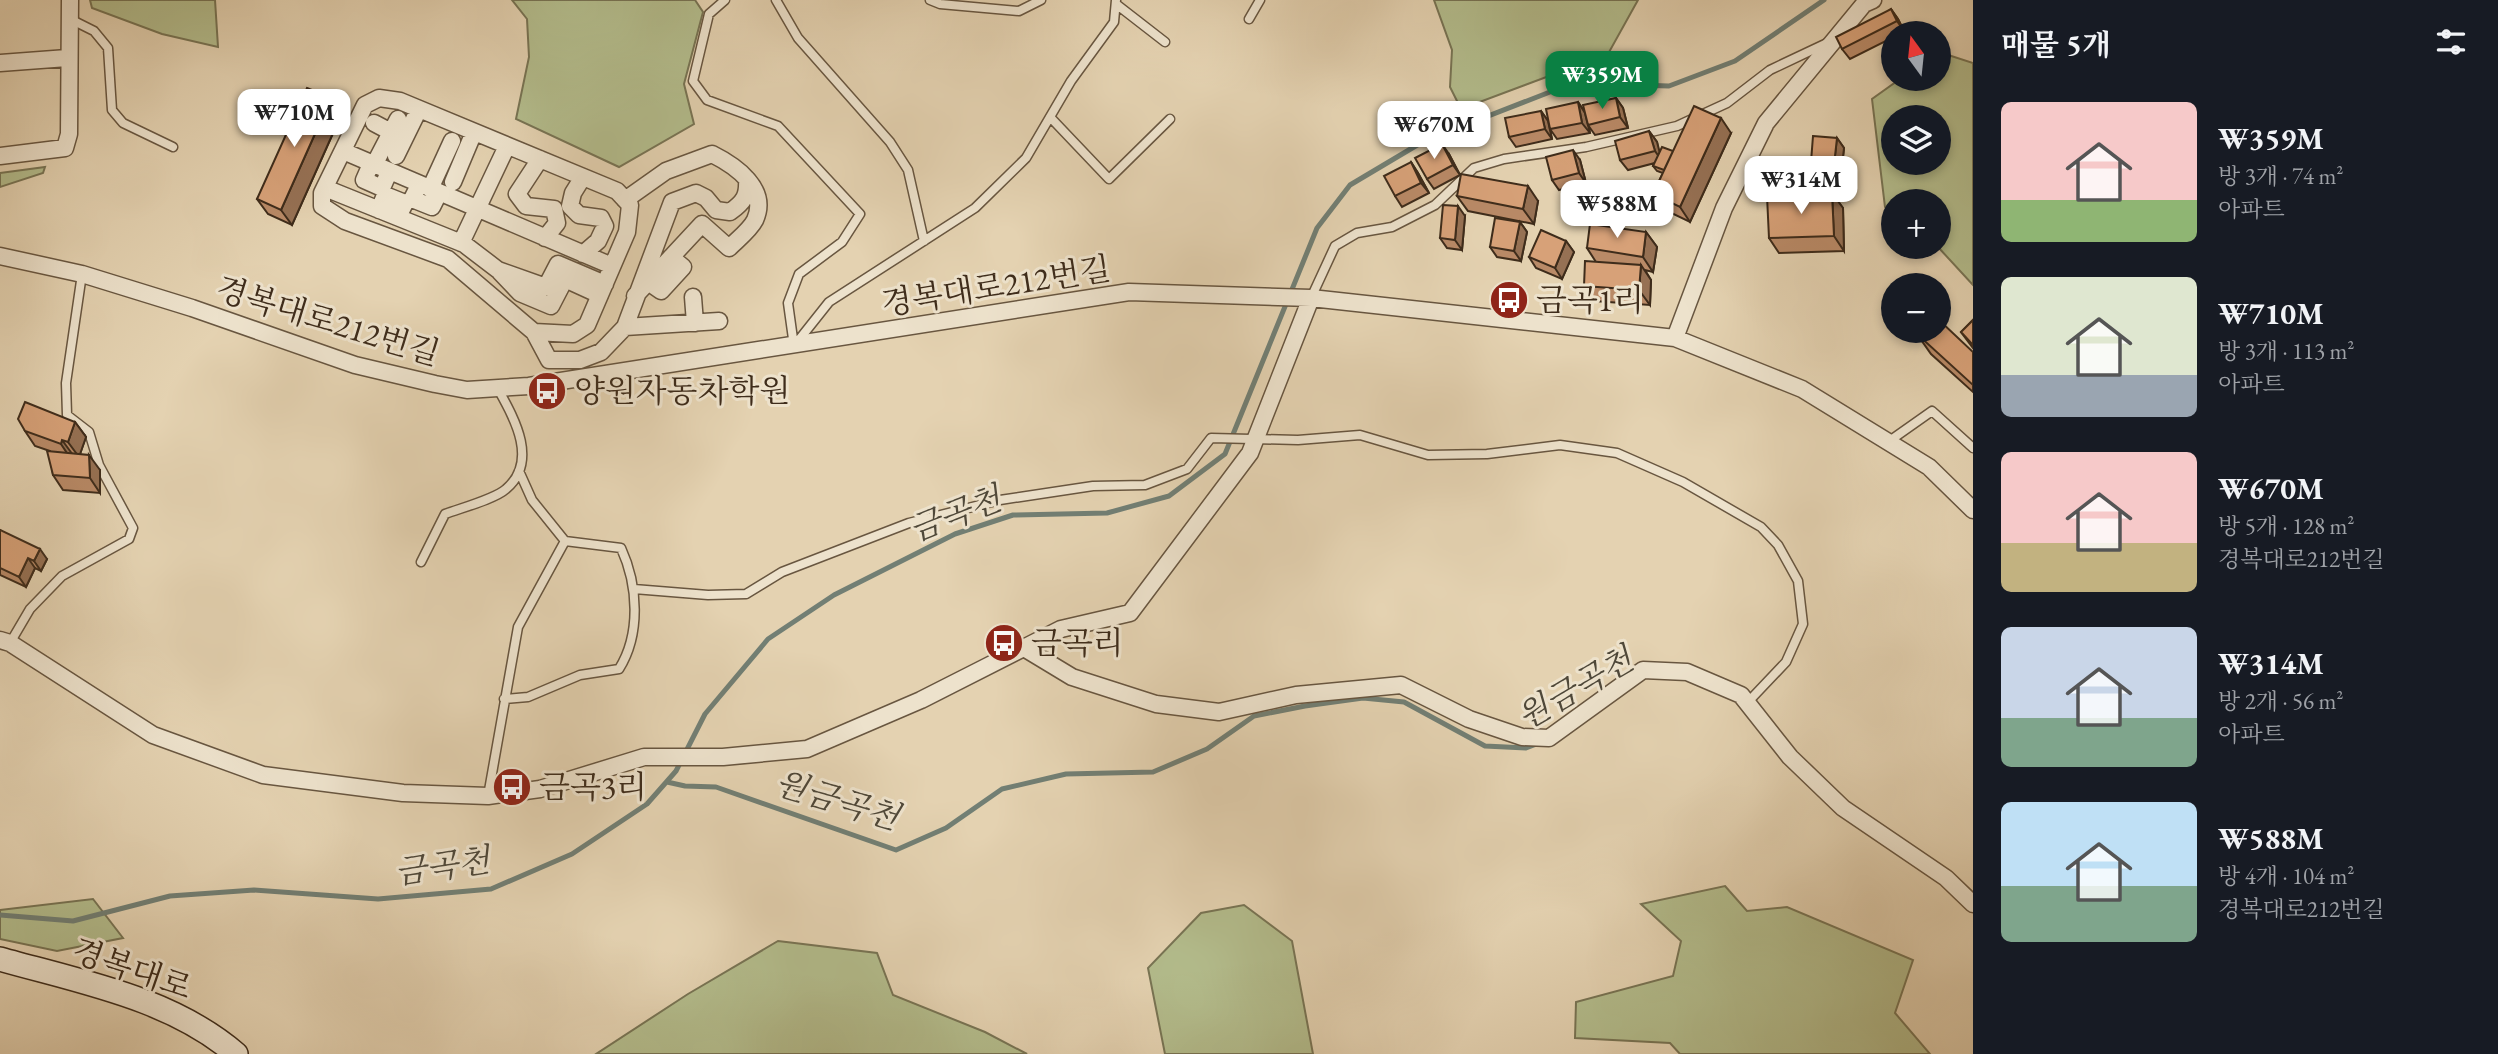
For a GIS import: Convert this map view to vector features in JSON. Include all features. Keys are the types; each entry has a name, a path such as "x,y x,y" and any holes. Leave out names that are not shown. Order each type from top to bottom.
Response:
{"street":[{"path":"0,156 65,148 69,134 67,58 72,20 70,0"},
{"path":"1675,338 1724,208 1766,123 1864,4 1873,0"},
{"path":"0,62 67,58"},
{"path":"534,332 573,334 587,325 631,217 630,205 617,191 400,101 379,98 365,104 325,188 322,206 345,221 448,259 534,332 549,360 580,360 601,352 625,327 672,202 696,193 706,198 716,210 730,212 743,203 748,193 747,179"},
{"path":"378,167 406,141 419,109"},
{"path":"374,123 406,141 449,148 429,189"},
{"path":"453,182 465,168 474,132"},
{"path":"461,243 507,146"},
{"path":"343,151 612,266"},
{"path":"625,200 666,171 712,154 728,162 747,179 760,204 754,222 729,248 702,224 635,296"},
{"path":"540,159 517,194 526,206 554,209 557,223 545,238"},
{"path":"583,177 573,193 570,206 579,215 601,218 605,226 598,241 583,254"},
{"path":"325,188 461,243 498,270 520,293 551,306 565,279 602,289"},
{"name":"경복대로212번길","path":"0,256 82,274 192,308 355,365 456,388 498,389 557,381 1129,292 1311,298 1675,338 1802,389 1929,467 1973,510"},
{"path":"693,297 695,323"},
{"path":"5,641 153,735 263,775 403,793 488,796 540,789 644,757 698,757 807,749 921,700 1061,629 1130,613 1250,453 1251,440 1311,298"},
{"path":"625,327 719,321"},
{"path":"557,381 559,359"},
{"path":"1024,648 1072,677 1156,704 1219,712 1296,695 1401,685 1469,719 1521,737 1549,738 1643,670 1687,672 1741,695 1790,757 1843,808 1946,878 1973,905"},
{"name":"경복대로","path":"0,958 176,1013 215,1036 236,1054"}],"lane":[{"path":"724,0 709,14 693,81 707,100 778,126 859,214 842,242 799,274 788,303 794,346"},
{"path":"776,0 798,38 890,142 908,170 924,241"},
{"path":"930,0 940,4 1019,10 1041,0"},
{"path":"1249,19 1260,0"},
{"path":"794,346 829,302 975,208 1026,158 1050,117 1114,22 1116,2"},
{"path":"1116,2 1165,42"},
{"path":"72,20 94,31 108,48 112,110 123,123 173,147"},
{"path":"1311,298 1335,246 1357,233 1392,227 1435,205 1474,168 1504,159 1586,147 1677,126 1727,103 1770,70 1836,38"},
{"path":"1050,117 1110,178 1170,119"},
{"path":"5,641 30,609 62,576 129,539 133,528 99,465 89,432 67,415 66,383 82,274"},
{"path":"421,562 445,514 506,490 519,471 523,450 513,414 498,389"},
{"path":"1888,442 1932,411 1973,448"},
{"path":"634,589 708,595 747,594 782,572 909,523 1000,500 1093,486 1145,485 1187,469 1211,438 1251,440 1360,435 1428,455 1487,454 1560,445 1617,453 1684,482 1761,527 1778,545 1798,581 1803,624 1786,662 1748,702"},
{"path":"504,699 528,697 580,675 619,669 629,653 635,604 631,569 621,548 565,541 532,500 519,471"},
{"path":"488,796 517,627 565,541"}],"green space":[{"path":"90,0 215,0 218,47 162,34 92,8"},
{"path":"512,0 695,0 703,12 684,84 694,124 619,167 516,119 529,57 527,19"},
{"path":"1434,0 1638,0 1608,54 1461,109 1450,87 1452,50"},
{"path":"1951,56 1973,63 1973,285 1949,259 1951,189 1883,189 1881,175 1951,175 1951,105 1881,105 1881,174 1872,99 1883,91 1951,91"},
{"path":"45,167 43,173 0,187 0,173"},
{"path":"1725,886 1747,911 1787,907 1913,960 1895,1013 1930,1054 1680,1054 1670,1043 1575,1038 1576,1002 1673,976 1681,941 1641,904"},
{"path":"93,899 123,938 57,951 0,939 0,910"},
{"path":"1244,905 1292,941 1313,1054 1165,1054 1148,968 1201,913"},
{"path":"778,941 877,953 893,995 985,1032 1027,1054 596,1054 688,994"}],"building":[{"path":"1891,9 1897,21 1881,21 1881,29 1842,49 1836,37"},
{"path":"307,88 331,98 281,210 257,199"},
{"path":"1616,98 1620,117 1588,125 1583,105"},
{"path":"1578,102 1582,123 1550,129 1546,109"},
{"path":"1694,106 1721,118 1680,207 1653,194"},
{"path":"1541,111 1545,129 1509,137 1505,118"},
{"path":"1649,131 1655,151 1620,160 1615,141"},
{"path":"1813,136 1837,138 1834,165 1811,162"},
{"path":"1442,144 1453,165 1427,179 1415,158"},
{"path":"1662,147 1673,151 1664,170 1653,166"},
{"path":"1573,150 1579,173 1552,180 1546,157"},
{"path":"1411,162 1421,183 1395,196 1384,176"},
{"path":"1461,174 1528,186 1523,209 1457,196"},
{"path":"1832,193 1834,236 1769,238 1767,196"},
{"path":"1443,205 1458,206 1455,240 1440,238"},
{"path":"1495,218 1520,222 1514,251 1490,247"},
{"path":"1590,224 1646,232 1643,257 1587,248"},
{"path":"1541,230 1566,241 1555,268 1529,257"},
{"path":"1585,261 1641,265 1639,290 1584,286"},
{"path":"1973,320 1973,345 1961,332"},
{"path":"1951,331 1973,352 1973,385 1927,343 1951,343"},
{"path":"25,402 75,422 68,442 62,440 61,444 25,431 18,419"},
{"path":"47,451 89,455 90,478 53,475"},
{"path":"0,530 40,549 34,561 28,558 19,577 0,568"}],"waterway":[{"name":"금곡천","path":"0,915 73,921 170,896 254,890 378,899 491,889 572,854 647,804 676,771 705,714 768,639 834,595 955,534 1013,515 1107,513 1169,496 1225,454 1317,228 1350,185 1424,141 1573,83 1669,86 1735,61 1824,0"},
{"name":"원금곡천","path":"667,782 685,786 716,787 896,850 946,828 1002,789 1066,774 1153,772 1207,749 1254,716 1305,706 1363,698 1404,702 1485,746 1526,748 1539,743"}],"place":[{"name":"금곡1리","path":"1509,300"},
{"name":"양원자동차학원","path":"547,391"},
{"name":"금곡리","path":"1004,643"},
{"name":"금곡3리","path":"512,787"}]}
